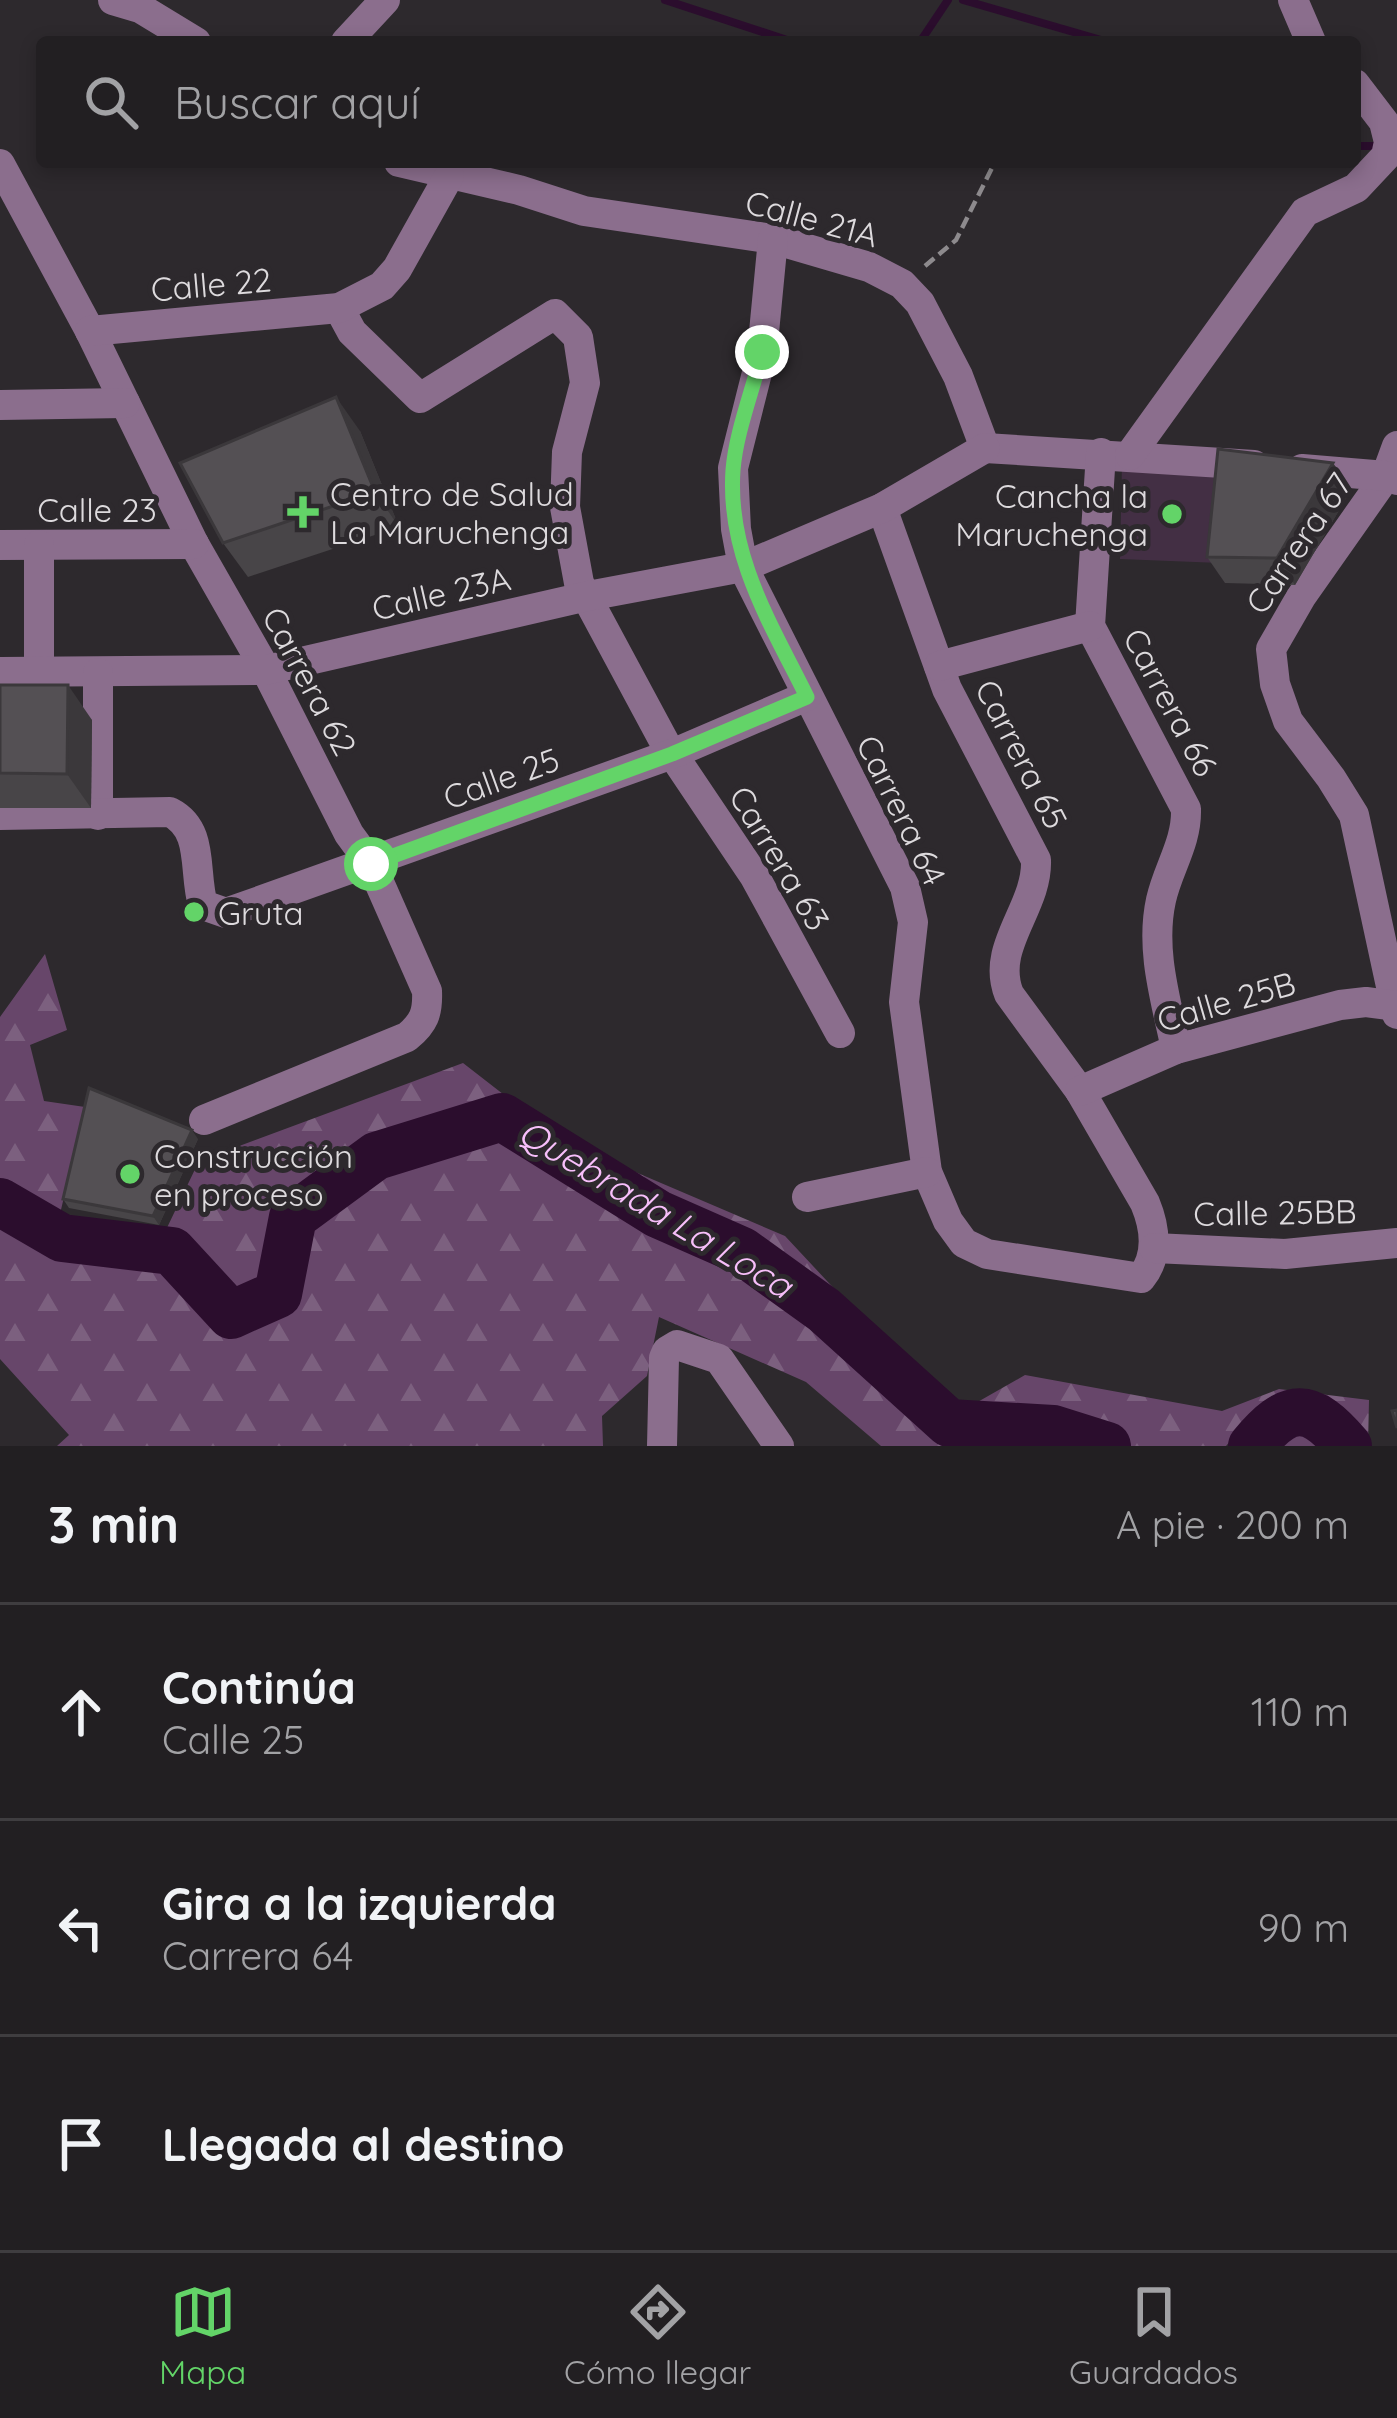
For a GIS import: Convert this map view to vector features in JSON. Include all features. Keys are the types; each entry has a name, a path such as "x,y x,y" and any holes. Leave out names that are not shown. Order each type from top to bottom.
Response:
{"street":[{"path":"113,0 140,8 186,36"},
{"path":"352,36 385,0"},
{"path":"1293,0 1307,36"},
{"path":"1116,454 1305,212 1356,188 1386,156 1384,122 1361,92"},
{"name":"Carrera 62","path":"0,164 14,219 90,332 125,403 188,498 194,544 266,670 350,834 371,864 427,991 428,1011 407,1037 204,1120"},
{"name":"Calle 21A","path":"420,168 519,190 584,212 773,239 869,267 902,284 920,303 958,376 986,448"},
{"path":"339,308 382,286 449,176"},
{"name":"Carrera 64","path":"773,239 762,352 733,468 736,529 743,567 905,887 914,922 904,1002 927,1172 948,1221 964,1243 987,1254 1141,1277 1150,1267 1154,1248"},
{"name":"Calle 22","path":"90,332 339,308"},
{"name":"Carrera 63","path":"339,308 352,332 420,398 555,314 578,338 585,383 567,452 565,507 579,583 672,754 755,877 839,1033"},
{"path":"0,405 125,403"},
{"path":"986,448 1394,467"},
{"name":"Calle 23A","path":"0,672 266,670 588,596 743,567 882,508 986,448"},
{"name":"Carrera 66","path":"1116,454 1090,626 1186,809 1187,831 1161,898 1156,948 1176,1049"},
{"name":"Carrera 67","path":"1394,467 1301,598 1271,649 1275,684 1288,722 1354,815 1396,1008"},
{"name":"Carrera 65","path":"882,508 939,666 1036,860 1037,884 1005,952 1002,976 1009,994 1080,1090 1145,1203 1154,1248"},
{"name":"Calle 23","path":"0,545 194,544"},
{"path":"39,545 39,672"},
{"path":"939,666 1090,626"},
{"path":"0,815 98,815 98,673"},
{"name":"Calle 25","path":"98,815 170,812 186,820 194,836 202,905 226,913 672,754 807,697"},
{"name":"Calle 25B","path":"1080,1090 1176,1049 1340,1005 1396,1008"},
{"path":"807,1197 927,1172"},
{"name":"Calle 25BB","path":"1154,1248 1285,1254 1397,1243"},
{"path":"662,1446 664,1358 677,1345 719,1360 778,1446"}],"path":[{"path":"902,284 956,240 992,168"}],"shaded area":[{"name":"Cancha la Maruchenga","path":"1122,463 1226,469 1220,563 1120,559"}],"green space":[{"path":"45,954 67,1030 30,1045 44,1101 85,1107 60,1214 164,1234 199,1161 463,1063 565,1142 785,1236 953,1416 1025,1375 1222,1411 1279,1389 1369,1400 1368,1446 1239,1446 1231,1440 1226,1446 881,1446 806,1382 659,1317 647,1376 602,1416 603,1446 57,1446 69,1435 0,1359 0,1017"}],"building":[{"path":"336,397 375,492 223,543 180,463"},
{"path":"1218,449 1333,463 1277,558 1207,557"},
{"path":"0,685 68,685 67,774 0,773"},
{"name":"Construcción en proceso","path":"89,1088 192,1130 153,1216 63,1199"}],"waterway":[{"path":"665,0 775,36"},
{"path":"924,36 948,0"},
{"path":"963,0 1087,36"},
{"path":"1361,146 1378,146"},
{"name":"Quebrada La Loca","path":"0,1202 62,1238 172,1251 231,1315 278,1294 293,1217 376,1156 502,1117 658,1214 742,1251 824,1310 949,1423 1053,1429 1107,1446"},
{"name":"Quebrada La Loca","path":"1252,1446 1277,1421 1300,1412 1322,1421 1348,1446"}],"place":[{"name":"Centro de Salud La Maruchenga","path":"303,512"},
{"name":"Cancha la Maruchenga","path":"1172,514"},
{"name":"Gruta","path":"194,912"},
{"name":"Construcción en proceso","path":"130,1174"}],"route":[{"path":"371,864 672,754 807,697 743,567 736,529 733,468 762,352"}]}
